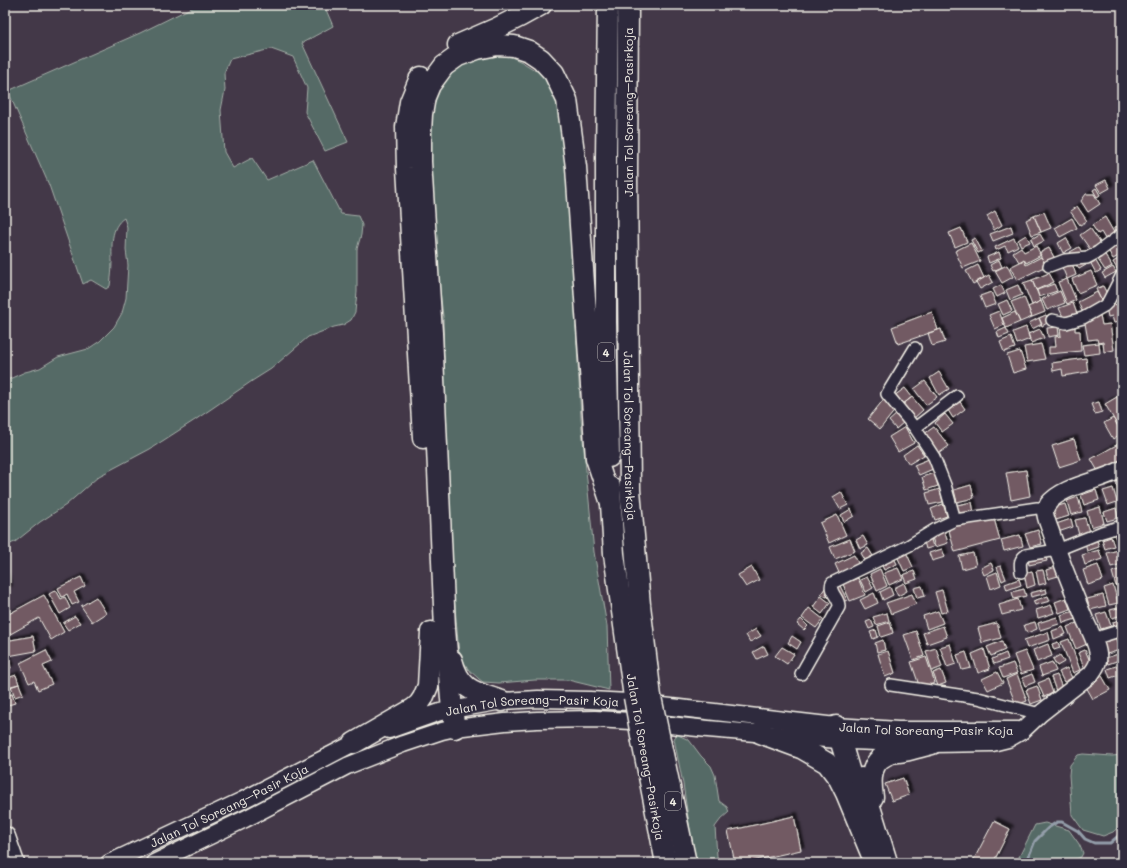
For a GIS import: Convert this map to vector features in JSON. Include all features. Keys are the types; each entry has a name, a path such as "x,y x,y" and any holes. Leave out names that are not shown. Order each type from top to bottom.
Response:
{"highway":[{"path":"447,720 425,470 407,168 406,127 410,102 419,80 441,54 456,45 515,19 541,5"},
{"name":"Jalan Tol Soreang–Pasirkoja","path":"608,5 606,322 610,500 614,554 651,740 666,863"},
{"name":"Jalan Tol Soreang–Pasirkoja","path":"628,5 627,173 630,490 640,605 643,697"},
{"path":"354,743 413,709 419,704 428,686 438,630 432,332 421,162 422,114 425,97 430,85 444,66 458,56 477,49 497,45 514,46 528,51 541,59 554,73 566,100 576,167 596,458 610,500"},
{"path":"438,630 461,682 474,691 502,701"},
{"path":"760,733 803,749 827,763 839,778 844,788 876,863"},
{"path":"843,733 887,863"},
{"path":"843,733 876,863"},
{"name":"Jalan Tol Soreang–Pasirkoja","path":"651,740 686,863"},
{"path":"879,838 871,784 871,773 876,764 882,758 891,754 932,744"}],"street":[{"path":"1049,266 1065,260 1088,258 1122,234"},
{"path":"1052,320 1066,323 1082,318 1104,306 1108,302 1122,275"},
{"path":"915,348 887,394 915,428 934,457 945,485 955,520"},
{"path":"915,428 957,396"},
{"path":"1022,730 1085,678 1096,667 1098,660 1093,639 1057,550 1045,509 1053,499 1060,494 1122,469"},
{"path":"801,674 839,608 839,604 831,589 832,583 908,546 936,529 955,520 1037,508 1045,509"},
{"path":"1021,572 1020,562 1022,558 1026,556 1057,550 1102,532 1122,526"},
{"path":"1093,639 1122,630"},
{"path":"891,685 978,698 1040,714"},
{"name":"Jalan Tol Soreang–Pasir Koja","path":"109,863 243,800 354,743 447,720 502,701 538,699 628,702 843,733 932,744 992,743 1008,739 1022,730"},
{"name":"Jalan Tol Soreang–Pasir Koja","path":"154,863 245,819 347,766 403,744 447,720 505,722 595,719 760,733 843,733 898,730 1022,730"}],"green space":[{"path":"197,5 324,5 333,26 302,43 348,142 325,151 305,112 307,88 293,57 271,49 230,59 224,73 225,90 221,110 224,152 233,168 252,158 267,180 313,160 341,214 358,216 362,225 357,249 357,292 355,312 351,320 343,325 308,337 271,369 150,449 99,476 66,505 40,522 15,542 5,546 5,381 25,372 40,368 58,357 88,349 100,341 114,327 122,313 126,298 128,265 126,250 127,227 124,218 119,222 114,232 110,286 106,289 91,280 83,284 49,185 8,91 140,33"},
{"path":"496,55 509,56 543,75 561,107 568,179 581,419 594,552 607,626 609,690 568,680 535,680 499,683 483,682 468,669 459,653 452,573 446,446 443,316 428,188 432,104 438,88 453,70 471,60"},
{"path":"676,735 689,740 711,766 715,775 719,801 727,807 729,812 715,827 717,856 719,863 695,863 683,784 674,739"},
{"path":"1078,755 1112,756 1122,755 1122,824 1113,832 1103,836 1083,830 1072,815 1069,775 1070,765"},
{"path":"1045,823 1069,830 1079,844 1083,853 1081,857 1068,863 1015,863 1035,825"}],"building":[{"path":"1106,180 1110,188 1101,193 1096,185"},
{"path":"1096,188 1100,195 1097,197 1093,190"},
{"path":"1086,194 1094,194 1100,204 1088,212 1081,201"},
{"path":"1077,206 1087,221 1080,225 1070,211"},
{"path":"995,211 1002,225 994,230 987,216"},
{"path":"1044,212 1051,228 1041,232 1034,216"},
{"path":"1034,216 1041,232 1032,235 1026,220"},
{"path":"1105,217 1116,236 1107,242 1101,232 1098,234 1092,225"},
{"path":"1072,218 1077,228 1060,237 1055,228"},
{"path":"1120,225 1122,230 1117,236 1114,228"},
{"path":"1011,226 1013,233 993,241 990,234"},
{"path":"961,228 967,242 955,247 949,233"},
{"path":"1090,228 1102,245 1092,252 1080,235"},
{"path":"1040,234 1044,241 1034,246 1031,239"},
{"path":"1026,235 1030,242 1021,246 1018,240"},
{"path":"975,238 982,251 978,253 971,240"},
{"path":"1014,238 1018,246 1008,251 1005,246 996,250 995,247"},
{"path":"1066,238 1072,248 1063,253 1058,243"},
{"path":"1119,241 1122,247 1122,254 1113,259 1107,248"},
{"path":"971,243 980,261 963,268 955,251"},
{"path":"1036,246 1041,255 1026,263 1024,259 1019,262 1013,252 1021,247 1024,252"},
{"path":"1079,247 1083,254 1074,259 1070,252"},
{"path":"1049,248 1055,259 1045,264 1039,253"},
{"path":"999,252 1001,258 989,263 987,257"},
{"path":"1104,253 1112,266 1105,270 1097,258"},
{"path":"1041,257 1046,266 1017,280 1010,267 1024,260 1026,265"},
{"path":"1122,257 1122,270 1119,272 1113,262"},
{"path":"1094,258 1101,270 1096,273 1089,260"},
{"path":"999,260 1002,267 993,271 990,265"},
{"path":"1083,261 1086,265 1079,269 1076,265"},
{"path":"1072,263 1076,275 1067,279 1062,267"},
{"path":"978,265 984,278 973,284 966,271"},
{"path":"1007,265 1013,277 1002,283 995,271"},
{"path":"1113,267 1116,272 1105,278 1102,273"},
{"path":"1091,271 1097,285 1078,293 1072,279"},
{"path":"1049,273 1054,282 1036,290 1032,280"},
{"path":"989,275 993,282 980,289 976,282"},
{"path":"1067,279 1076,300 1067,304 1058,282"},
{"path":"1032,280 1041,301 1032,305 1023,283"},
{"path":"1054,284 1057,291 1039,297 1037,290"},
{"path":"1001,285 1005,293 997,297 993,289"},
{"path":"1018,285 1022,295 1010,300 1006,290"},
{"path":"1103,286 1109,298 1102,302 1096,289"},
{"path":"1060,291 1065,303 1047,310 1042,299"},
{"path":"991,292 996,304 985,308 980,296"},
{"path":"1097,292 1102,302 1082,311 1078,302"},
{"path":"1024,297 1032,317 1020,322 1011,302"},
{"path":"1007,300 1012,311 1003,315 998,304"},
{"path":"1041,301 1045,312 1032,317 1028,307"},
{"path":"1073,303 1077,314 1064,319 1059,308"},
{"path":"1122,303 1122,321 1114,323 1112,316 1108,317 1106,307"},
{"path":"999,311 1004,325 995,329 989,315"},
{"path":"932,312 938,330 898,344 892,327"},
{"path":"1015,312 1020,322 1006,328 1002,318"},
{"path":"1046,315 1049,322 1042,326 1039,318"},
{"path":"1100,315 1102,325 1110,324 1114,350 1104,352 1103,342 1098,343 1097,339 1088,340 1084,318"},
{"path":"1039,318 1042,324 1032,329 1029,323"},
{"path":"1075,326 1075,331 1080,331 1081,351 1049,354 1049,347 1056,347 1055,337 1061,336 1060,327"},
{"path":"1026,327 1030,339 1017,344 1013,332"},
{"path":"1058,327 1059,335 1048,337 1047,328"},
{"path":"1006,328 1009,334 999,338 997,332"},
{"path":"941,329 945,342 932,346 928,333"},
{"path":"1040,329 1044,338 1031,343 1028,334"},
{"path":"1011,337 1015,348 1004,352 1000,342"},
{"path":"1099,343 1100,353 1084,355 1082,345"},
{"path":"1041,344 1045,359 1027,362 1024,347"},
{"path":"1020,351 1026,369 1013,373 1007,355"},
{"path":"1086,358 1088,372 1063,376 1062,369 1053,371 1052,363"},
{"path":"939,372 949,389 939,395 930,378"},
{"path":"925,381 937,397 926,405 914,389"},
{"path":"905,388 912,397 902,405 894,396"},
{"path":"1122,394 1122,424 1118,426 1105,404"},
{"path":"912,397 923,410 913,419 902,405"},
{"path":"884,399 896,409 880,429 868,419"},
{"path":"958,399 965,409 953,418 946,407"},
{"path":"1099,402 1102,412 1095,414 1091,404"},
{"path":"897,414 904,422 896,429 889,421"},
{"path":"945,414 953,424 942,432 935,423"},
{"path":"1113,418 1122,433 1113,439 1104,423"},
{"path":"905,427 914,443 898,452 889,437"},
{"path":"934,427 949,446 938,454 924,434"},
{"path":"1074,439 1081,460 1059,467 1052,446"},
{"path":"1122,442 1122,460 1099,473 1091,459"},
{"path":"917,445 924,455 909,464 903,455"},
{"path":"929,459 933,469 919,475 914,465"},
{"path":"1026,470 1030,496 1011,500 1006,473"},
{"path":"934,473 938,486 926,490 922,477"},
{"path":"1122,484 1122,500 1121,500 1117,485"},
{"path":"971,485 974,498 957,502 954,490"},
{"path":"1113,488 1117,502 1108,505 1103,491"},
{"path":"940,489 943,502 929,505 926,493"},
{"path":"1096,490 1099,500 1084,505 1081,495"},
{"path":"841,492 848,505 840,509 833,497"},
{"path":"1078,497 1082,512 1071,515 1067,501"},
{"path":"972,502 974,513 959,516 957,505"},
{"path":"943,504 947,516 935,520 931,509"},
{"path":"1065,504 1069,516 1056,520 1052,508"},
{"path":"1100,507 1104,523 1091,527 1087,511"},
{"path":"1116,508 1118,518 1107,521 1104,512"},
{"path":"851,509 854,516 844,522 841,515"},
{"path":"837,515 846,535 829,543 820,523"},
{"path":"993,515 1000,540 955,552 948,527"},
{"path":"1085,518 1089,532 1079,535 1075,520"},
{"path":"1071,519 1073,527 1058,532 1056,524"},
{"path":"944,530 948,543 935,547 931,534"},
{"path":"1038,530 1042,544 1030,547 1025,534"},
{"path":"1020,535 1023,546 1004,551 1001,540"},
{"path":"1122,535 1122,544 1117,545 1115,536"},
{"path":"863,536 868,545 860,549 856,540"},
{"path":"930,536 933,547 926,549 923,538"},
{"path":"1111,537 1114,546 1105,549 1102,540"},
{"path":"850,539 855,551 835,559 830,547"},
{"path":"1097,540 1099,547 1087,551 1085,544"},
{"path":"868,548 873,556 865,560 861,553"},
{"path":"942,549 945,557 932,561 929,553"},
{"path":"1122,549 1122,564 1111,567 1107,553"},
{"path":"1099,550 1102,559 1085,565 1082,555"},
{"path":"906,552 913,567 904,571 897,556"},
{"path":"973,553 976,565 962,569 959,556"},
{"path":"1045,554 1047,561 1029,565 1028,559"},
{"path":"854,555 859,565 840,575 835,564"},
{"path":"893,556 897,564 884,570 880,561"},
{"path":"991,563 994,570 984,575 981,568"},
{"path":"1098,565 1103,580 1088,585 1083,570"},
{"path":"1001,566 1006,579 1002,581 997,567"},
{"path":"752,567 759,580 746,587 738,575"},
{"path":"1056,567 1058,576 1048,579 1046,570"},
{"path":"898,568 903,579 889,585 884,573"},
{"path":"880,569 887,586 877,591 870,574"},
{"path":"1122,569 1122,584 1116,586 1112,572"},
{"path":"1043,570 1046,583 1039,585 1036,571"},
{"path":"914,571 917,579 906,583 903,575"},
{"path":"1032,571 1035,585 1027,588 1024,573"},
{"path":"997,572 1001,585 991,589 987,576"},
{"path":"5,577 9,589 5,590"},
{"path":"81,577 85,586 74,592 79,602 72,605 67,594 62,597 58,588"},
{"path":"867,577 873,588 866,592 860,580"},
{"path":"858,578 865,595 850,601 843,584"},
{"path":"1019,579 1021,585 1007,590 1005,584"},
{"path":"904,583 907,591 898,596 894,588"},
{"path":"839,584 847,600 841,603 833,587"},
{"path":"1113,585 1118,603 1109,605 1104,588"},
{"path":"922,586 925,596 917,598 914,588"},
{"path":"890,587 893,595 883,600 880,592"},
{"path":"825,588 831,591 827,597 821,594"},
{"path":"1024,589 1026,596 1014,599 1012,592"},
{"path":"1046,589 1047,593 1031,597 1030,593"},
{"path":"56,590 61,599 65,597 70,608 60,614 49,594"},
{"path":"942,590 948,611 941,613 935,592"},
{"path":"874,593 878,603 865,609 860,600"},
{"path":"912,594 916,604 891,614 886,603"},
{"path":"44,595 64,632 51,640 39,618 5,637 5,616"},
{"path":"1103,595 1106,606 1090,610 1087,599"},
{"path":"821,596 830,603 822,614 813,607"},
{"path":"1048,596 1050,601 1035,605 1033,601"},
{"path":"96,597 106,613 92,622 81,606"},
{"path":"1066,598 1070,609 1059,613 1055,602"},
{"path":"1018,599 1021,610 1002,615 999,605"},
{"path":"1051,605 1054,613 1038,618 1036,610"},
{"path":"1122,607 1122,615 1112,618 1110,610"},
{"path":"809,608 823,619 816,628 802,618"},
{"path":"938,611 943,623 927,629 923,616"},
{"path":"1074,611 1076,619 1063,623 1061,615"},
{"path":"1106,612 1111,626 1101,629 1096,615"},
{"path":"887,613 889,621 876,625 873,617"},
{"path":"75,616 80,623 68,630 63,623"},
{"path":"1057,617 1059,624 1040,630 1038,623"},
{"path":"801,619 808,626 804,630 797,624"},
{"path":"1122,619 1122,626 1114,628 1113,622"},
{"path":"871,620 874,627 869,629 866,622"},
{"path":"890,622 893,633 881,637 878,626"},
{"path":"1035,622 1037,629 1027,633 1024,625"},
{"path":"1079,622 1087,644 1076,649 1067,627"},
{"path":"997,623 1001,638 982,643 978,628"},
{"path":"943,626 947,637 927,644 923,633"},
{"path":"1063,627 1066,634 1054,639 1052,631"},
{"path":"756,629 761,636 750,642 746,635"},
{"path":"876,630 878,637 873,639 870,632"},
{"path":"916,631 924,656 913,660 904,635"},
{"path":"1048,632 1050,640 1027,648 1024,640"},
{"path":"33,636 36,651 8,656 5,641"},
{"path":"792,636 801,642 797,649 788,643"},
{"path":"1117,638 1120,650 1107,654 1103,642"},
{"path":"1069,639 1080,670 1073,673 1061,642"},
{"path":"883,640 885,650 877,652 875,643"},
{"path":"1002,641 1005,650 991,656 987,647"},
{"path":"1058,642 1060,648 1054,650 1052,644"},
{"path":"950,644 956,664 947,667 940,647"},
{"path":"1048,644 1052,656 1037,662 1033,650"},
{"path":"764,646 768,654 757,659 753,652"},
{"path":"782,647 794,654 787,664 775,656"},
{"path":"936,648 942,667 932,671 926,651"},
{"path":"984,649 990,669 978,673 972,654"},
{"path":"46,650 52,662 43,666 52,684 38,690 34,681 29,683 20,663"},
{"path":"1085,650 1092,666 1085,669 1078,653"},
{"path":"888,651 895,673 885,677 878,654"},
{"path":"1025,651 1033,670 1021,674 1014,655"},
{"path":"966,652 971,668 962,670 957,655"},
{"path":"5,653 11,668 5,670"},
{"path":"1006,653 1008,659 994,664 992,659"},
{"path":"1121,653 1122,659 1108,664 1106,658"},
{"path":"1060,655 1064,662 1057,666 1053,659"},
{"path":"926,657 935,683 920,688 911,662"},
{"path":"1052,662 1056,671 1042,676 1039,667"},
{"path":"1013,663 1017,673 1003,678 999,668"},
{"path":"1122,664 1122,674 1110,678 1107,669"},
{"path":"1067,668 1072,678 1064,682 1059,672"},
{"path":"941,670 946,683 938,686 933,673"},
{"path":"997,672 1003,683 988,690 982,679"},
{"path":"1017,674 1027,701 1016,705 1006,679"},
{"path":"1032,674 1035,682 1025,686 1022,678"},
{"path":"16,675 19,684 7,688 5,679"},
{"path":"1057,675 1062,688 1056,691 1051,677"},
{"path":"1102,676 1110,690 1093,699 1085,685"},
{"path":"1048,679 1053,693 1044,697 1038,683"},
{"path":"19,684 23,694 15,697 11,686"},
{"path":"1037,686 1042,700 1031,704 1026,690"},
{"path":"12,694 15,703 5,706 5,696"},
{"path":"903,778 909,795 892,801 885,784"},
{"path":"794,816 801,850 743,863 735,863 728,831"},
{"path":"994,821 1010,829 993,863 972,863"}],"waterway":[{"path":"1026,863 1035,841 1048,828 1057,822 1062,822 1078,831 1085,839 1094,843 1110,843 1122,833"}]}
